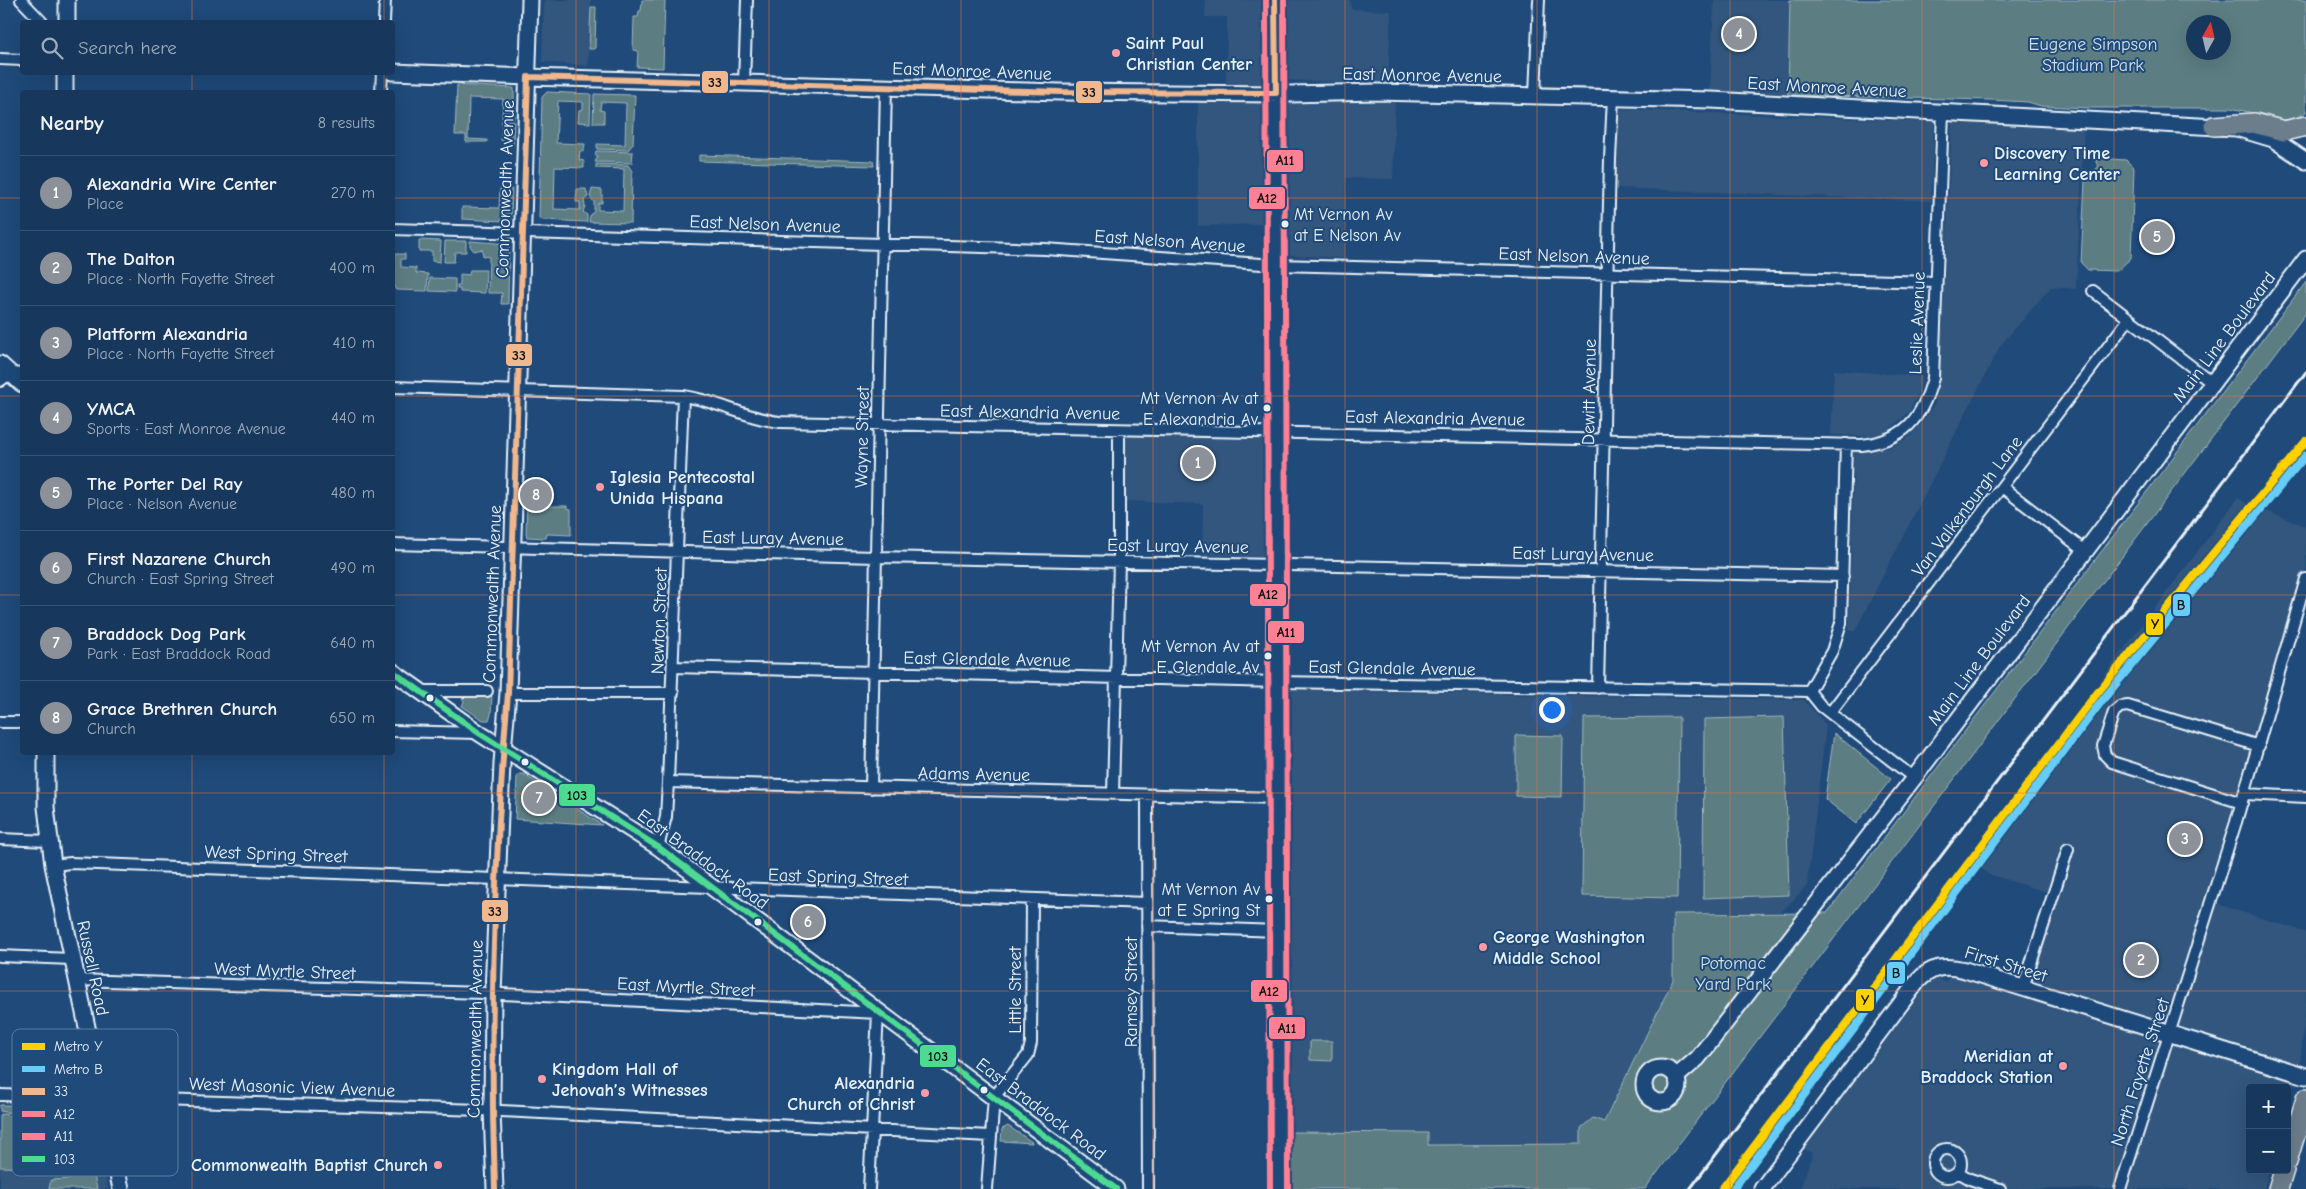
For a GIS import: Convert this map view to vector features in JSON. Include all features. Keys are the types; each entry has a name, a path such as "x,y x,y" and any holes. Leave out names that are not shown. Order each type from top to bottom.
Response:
{"highway":[{"path":"2214,126 2254,123 2284,130 2306,126"},
{"path":"2291,1148 2306,1099"},
{"path":"2278,1189 2283,1174"}],"street":[{"path":"21,0 40,20"},
{"path":"66,20 67,0"},
{"path":"384,20 385,0"},
{"name":"Commonwealth Avenue","path":"495,1189 492,1111 493,994 503,747 508,693 530,0"},
{"path":"744,82 747,0"},
{"path":"1276,0 1279,1189"},
{"path":"1535,95 1539,0"},
{"path":"0,59 20,60"},
{"name":"East Monroe Avenue","path":"395,72 528,78 744,82 1060,92 1276,94 1378,92 1771,102 2236,128 2265,136 2281,143 2306,161"},
{"path":"65,90 66,75"},
{"path":"381,90 382,75"},
{"name":"Wayne Street","path":"871,788 886,87"},
{"name":"Dewitt Avenue","path":"1598,688 1613,97"},
{"name":"Leslie Avenue","path":"1846,444 1872,444 1893,437 1914,420 1924,405 1932,378 1943,112"},
{"name":"East Nelson Avenue","path":"395,229 1045,250 1276,265 1935,282"},
{"name":"Main Line Boulevard","path":"1676,1077 1698,1058 1914,778 2306,259"},
{"path":"2094,292 2213,382"},
{"name":"Van Valkenburgh Lane","path":"1830,713 2129,319"},
{"path":"8,373 20,382"},
{"name":"East Alexandria Avenue","path":"395,387 683,396 706,399 750,417 765,420 878,425 1276,431 1846,444"},
{"name":"Newton Street","path":"658,846 666,817 673,693 683,396"},
{"path":"1114,794 1119,430"},
{"path":"1846,444 1840,632 1811,688 1822,706 1830,713 1914,778"},
{"path":"2002,486 2085,551"},
{"name":"East Luray Avenue","path":"395,544 876,557 1843,576"},
{"name":"North Fayette Street","path":"2120,1189 2259,746 2306,579"},
{"name":"East Glendale Avenue","path":"674,667 1116,679 1598,688 1811,688"},
{"name":"East Braddock Road","path":"395,673 479,734 503,747 658,846 1113,1188"},
{"path":"420,691 487,691"},
{"path":"508,693 673,693"},
{"path":"2259,746 2128,706 2120,707 2114,712 2103,746 2105,755 2112,762 2243,798 2306,797"},
{"path":"0,722 20,722"},
{"path":"395,731 479,734"},
{"name":"Russell Road","path":"46,755 45,787 49,841 87,1029"},
{"name":"Adams Avenue","path":"668,782 1278,798"},
{"name":"Ramsey Street","path":"1147,795 1148,1189"},
{"path":"0,839 49,841"},
{"path":"2022,988 2068,849"},
{"name":"West Spring Street","path":"53,865 71,863 498,878"},
{"name":"East Spring Street","path":"498,878 715,889 1147,903"},
{"name":"Little Street","path":"994,1097 1028,1055 1031,1043 1032,899"},
{"path":"1147,926 1278,931"},
{"path":"0,956 72,959"},
{"name":"First Street","path":"1762,1189 1926,972 1939,967 1952,967 2306,1076"},
{"name":"West Myrtle Street","path":"76,980 493,994"},
{"name":"East Myrtle Street","path":"493,994 878,1013"},
{"path":"869,1189 878,1013"},
{"path":"987,1189 994,1097"},
{"name":"West Masonic View Avenue","path":"178,1101 492,1111 990,1136"},
{"path":"1958,1172 1970,1179 2000,1189"},
{"name":"Russell Road","path":"118,1176 121,1189"}],"shaded area":[{"path":"544,0 591,0 588,66 542,62"},
{"path":"1206,0 1266,0 1265,86 1226,86 1227,17 1205,17"},
{"path":"1285,0 1350,0 1351,9 1391,11 1388,84 1285,80"},
{"path":"1714,0 1790,0 1788,95 1710,92"},
{"path":"1198,101 1266,101 1266,224 1198,226"},
{"path":"1285,101 1395,102 1393,179 1346,178 1344,258 1286,255"},
{"path":"1618,109 1934,122 1931,201 1615,188"},
{"path":"1952,121 2084,127 2076,289 2051,287 2000,346 1855,631 1849,631 1854,451 1891,447 1908,438 1922,423 1935,404 1940,375"},
{"path":"1834,370 1922,376 1920,389 1910,411 1886,432 1871,436 1831,435"},
{"path":"1126,434 1267,437 1268,557 1202,555 1203,504 1124,501"},
{"path":"2238,498 2248,504 2306,526 2306,570 2204,900 2306,932 2306,1004 2300,1065 2291,1095 2291,1084 2246,1084 2246,1174 2268,1174 2264,1189 1800,1189 1813,1153 1803,1149 1930,982 1935,978 1946,982 1951,968 2022,988 2053,894 1988,874 1967,857"},
{"name":"George Washington Middle School","path":"1292,690 1804,700 1826,725 1807,886 1780,913 1673,914 1673,980 1603,1123 1581,1144 1428,1145 1428,1133 1292,1132"},
{"path":"0,1104 12,1104 12,1176 105,1176 108,1189 0,1189"}],"green space":[{"path":"642,0 665,0 663,68 637,67 638,51 633,50 634,17 638,17 639,11 641,11"},
{"name":"Eugene Simpson Stadium Park","path":"1790,0 2306,0 2306,112 2296,118 2283,120 2231,108 2090,108 2041,106 2028,102 1788,95"},
{"path":"591,7 596,7 595,49 589,49"},
{"path":"457,85 514,88 514,119 502,118 503,99 469,98 468,139 487,140 487,142 466,142 466,135 455,135"},
{"path":"547,92 591,94 590,123 578,122 579,110 583,109 583,102 558,101 556,143 585,144 584,151 580,151 579,160 584,161 584,168 555,167 554,209 580,210 580,202 576,202 577,189 586,189 588,197 584,200 583,212 587,215 587,222 543,220 539,218 542,97"},
{"path":"594,94 635,95 633,144 628,150 597,149 597,144 625,145 626,103 601,102 600,110 604,111 604,123 593,123"},
{"path":"502,120 514,121 513,145 507,145 501,140"},
{"path":"596,151 633,152 632,163 595,162 598,156 595,155"},
{"path":"699,155 873,161 874,166 699,161"},
{"path":"2096,158 2126,160 2134,168 2131,258 2117,271 2088,270 2081,263 2085,180 2099,166"},
{"path":"596,164 628,165 632,171 631,223 589,222 590,216 594,211 594,202 590,197 592,189 602,190 602,203 598,203 598,210 623,211 624,169 596,168"},
{"path":"500,189 512,189 511,218 505,221 462,219 462,207 499,208"},
{"path":"419,240 441,241 440,262 432,261 432,251 419,251"},
{"path":"445,241 466,241 466,252 455,252 454,262 444,262"},
{"path":"470,241 509,244 508,304 501,304 502,293 488,293 489,257 483,256 482,249 474,251 470,246"},
{"path":"395,254 405,254 405,259 401,259 401,267 416,268 416,273 428,274 427,291 396,290"},
{"path":"470,270 486,270 485,293 460,292 460,289 457,289 457,285 460,285 460,274 469,275"},
{"path":"430,278 455,279 455,292 429,291"},
{"name":"Potomac Yard Park","path":"2306,282 2306,313 1645,1189 1292,1189 1292,1132 1428,1133 1428,1145 1581,1144 1581,1128 1593,1118 1604,1122 1673,980 1673,914 1827,913"},
{"path":"527,501 539,506 567,506 567,508 571,509 571,535 547,534 546,538 527,537"},
{"path":"492,696 489,720 483,720 462,706 464,701 462,698 464,697"},
{"path":"1679,717 1677,898 1582,896 1584,718"},
{"path":"1784,717 1789,895 1703,898 1704,719"},
{"path":"1834,733 1891,779 1856,824 1825,799"},
{"path":"1516,735 1563,736 1562,797 1516,796"},
{"path":"519,774 523,774 602,825 515,819 517,777"},
{"path":"1310,1041 1332,1041 1332,1061 1310,1060"},
{"path":"0,1105 12,1105 12,1113 0,1111"},
{"path":"4,1114 12,1117 12,1167 0,1167 0,1115"},
{"path":"1008,1126 1032,1143 1001,1141 1002,1129"},
{"path":"74,1176 94,1176 97,1189 49,1189 51,1180 68,1179"}],"railway":[{"path":"1690,1189 2306,372"}],"metro line":[{"name":"Y","path":"1722,1189 2094,697 2306,441"},
{"name":"B","path":"1733,1189 2101,702 2306,455"}],"transit line":[{"name":"A12","path":"1266,0 1270,1189"},
{"name":"33","path":"1275,0 1276,93"},
{"name":"A11","path":"1284,0 1288,1189"},
{"name":"33","path":"528,77 1060,92 1276,93"},
{"name":"33","path":"495,1189 493,1127 494,941 499,816 508,693 528,77"},
{"name":"103","path":"395,673 479,733 658,847 1116,1189"}],"place":[{"name":"YMCA","path":"1739,34"},
{"name":"Saint Paul Christian Center","path":"1116,53"},
{"name":"Discovery Time Learning Center","path":"1984,163"},
{"name":"Mt Vernon Av at E Nelson Av","path":"1285,224"},
{"name":"The Porter Del Ray","path":"2157,237"},
{"name":"Mt Vernon Av at E Alexandria Av","path":"1267,408"},
{"name":"Alexandria Wire Center","path":"1198,463"},
{"name":"Iglesia Pentecostal Unida Hispana","path":"600,487"},
{"name":"Grace Brethren Church","path":"536,495"},
{"name":"Mt Vernon Av at E Glendale Av","path":"1268,656"},
{"name":"Braddock Dog Park","path":"539,798"},
{"name":"Platform Alexandria","path":"2185,839"},
{"name":"Mt Vernon Av at E Spring St","path":"1269,899"},
{"name":"First Nazarene Church","path":"808,922"},
{"name":"George Washington Middle School","path":"1483,947"},
{"name":"The Dalton","path":"2141,960"},
{"name":"Meridian at Braddock Station","path":"2063,1066"},
{"name":"Kingdom Hall of Jehovah’s Witnesses","path":"542,1079"},
{"name":"Alexandria Church of Christ","path":"925,1093"},
{"name":"Commonwealth Baptist Church","path":"438,1165"}]}
